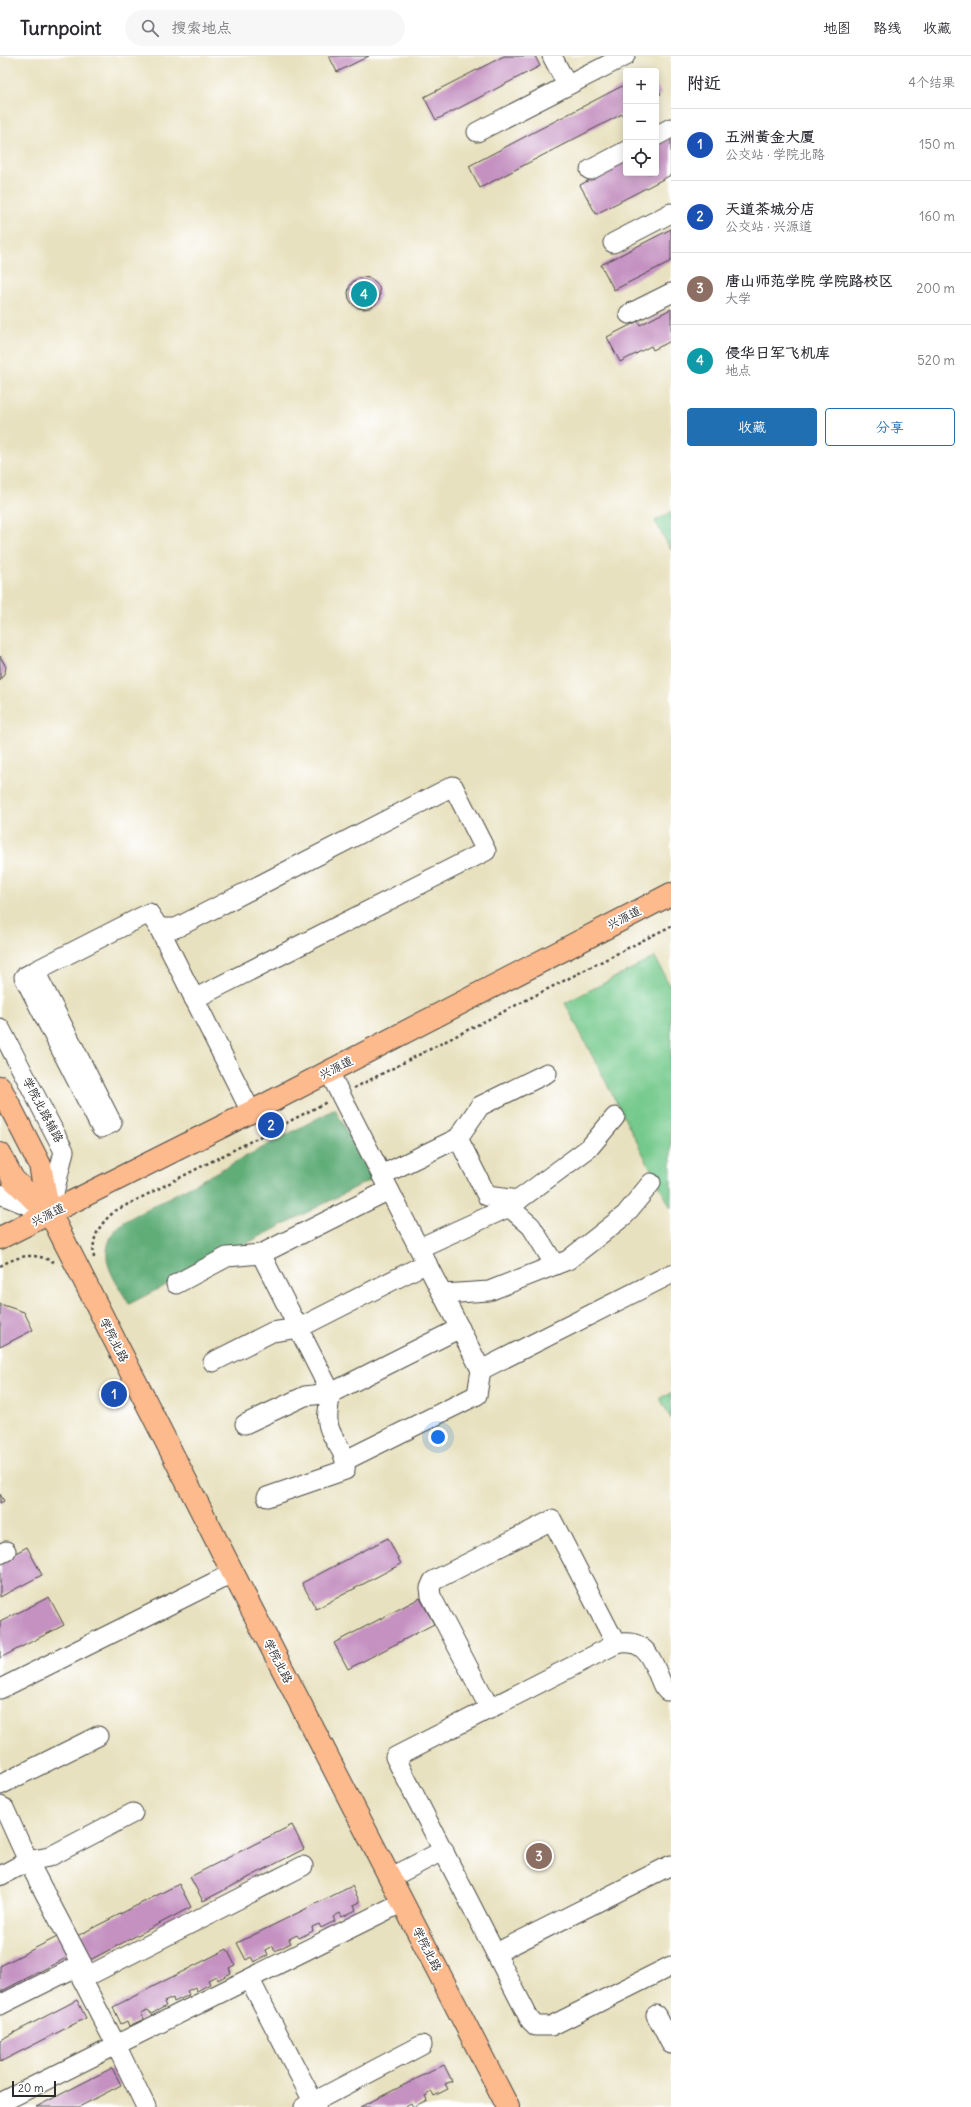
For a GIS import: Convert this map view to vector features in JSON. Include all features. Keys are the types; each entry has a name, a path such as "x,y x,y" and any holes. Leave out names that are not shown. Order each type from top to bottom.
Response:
{"main road":[{"name":"兴源道","path":"0,1254 52,1220 251,1112 335,1083 671,894"},
{"name":"兴源道","path":"0,1238 52,1220 335,1083 671,909"},
{"name":"学院北路","path":"0,1087 40,1164 52,1220 508,2107"},
{"name":"学院北路","path":"0,1154 13,1179 52,1220"}],"street":[{"path":"552,56 567,85"},
{"path":"477,132 625,56"},
{"path":"659,134 671,128"},
{"path":"590,170 623,153"},
{"path":"613,243 671,213"},
{"path":"629,314 671,293"},
{"path":"159,928 176,928 453,786 486,851 194,998"},
{"path":"35,971 112,1123 101,1128 24,977 35,971 150,913 159,928 251,1112"},
{"name":"学院北路辅路","path":"0,1028 64,1152 52,1220"},
{"path":"176,1284 228,1257 260,1254 385,1183 458,1138 480,1106 546,1073"},
{"path":"335,1083 481,1370 477,1395 346,1460"},
{"path":"213,1362 272,1332 299,1328 514,1203 589,1148 615,1117"},
{"path":"458,1138 487,1196 514,1203 531,1226 555,1265"},
{"path":"442,1294 489,1291 568,1260 625,1215 651,1183"},
{"path":"0,1194 52,1220"},
{"path":"260,1254 331,1393 327,1419 330,1430 346,1460 345,1470 267,1497"},
{"path":"481,1370 671,1274"},
{"path":"245,1424 305,1396 331,1393 460,1328"},
{"path":"490,1709 431,1596 430,1588 433,1581 552,1520 621,1643"},
{"path":"0,1689 233,1573"},
{"path":"671,1692 667,1691 663,1686 645,1648 637,1643 621,1643 395,1757 530,2020 536,2026 551,2026 671,1966"},
{"path":"0,1785 98,1736"},
{"path":"0,1806 4,1808 146,2107"},
{"path":"0,1876 28,1861 49,1857 132,1813"},
{"path":"390,1878 444,1850"},
{"path":"496,1953 671,1865"},
{"path":"0,2005 82,1972 303,1866"},
{"path":"0,2103 250,1980 403,1902"},
{"path":"250,1980 311,2105 422,2045"},
{"path":"656,2015 671,2044"}],"path":[{"path":"101,1223 115,1211 335,1083 671,926"},
{"path":"0,1266 24,1256 39,1255"}],"green space":[{"path":"671,512 671,550 655,521"},
{"path":"655,957 671,988 671,1208 565,1003"},
{"path":"335,1109 372,1179 129,1304 113,1277 107,1259 107,1249 110,1240 118,1227 134,1216"},
{"path":"671,1393 671,1419 660,1398"}],"building":[{"path":"329,56 369,56 337,72"},
{"path":"504,56 535,56 540,66 436,120 424,97"},
{"path":"623,86 623,114 480,188 469,166"},
{"path":"671,138 671,175 596,214 580,185 623,163 623,176 659,176 659,144"},
{"path":"671,229 671,261 614,290 601,265"},
{"path":"361,277 367,277 376,281 380,293 376,305 367,309 361,309 352,305 348,296 348,290 352,281"},
{"path":"671,309 671,341 653,350 651,346 620,362 607,337 638,321 640,325"},
{"path":"0,656 6,667 0,680"},
{"path":"0,1304 24,1312 33,1330 0,1347"},
{"path":"0,1494 4,1501 0,1503"},
{"path":"388,1538 401,1564 316,1609 302,1583"},
{"path":"27,1547 42,1575 0,1597 0,1561"},
{"path":"49,1597 64,1625 0,1658 0,1622"},
{"path":"420,1598 434,1624 348,1669 334,1643"},
{"path":"292,1825 304,1849 203,1901 190,1877"},
{"path":"179,1884 191,1907 90,1960 77,1936"},
{"path":"352,1886 360,1902 354,1905 356,1910 342,1917 340,1913 333,1917 335,1921 321,1928 319,1924 312,1927 313,1931 299,1938 297,1935 289,1939 291,1943 275,1951 273,1946 266,1950 268,1955 254,1962 251,1957 246,1960 237,1943"},
{"path":"61,1935 72,1955 0,1992 0,1966"},
{"path":"227,1949 235,1965 229,1968 231,1973 218,1980 216,1976 208,1980 210,1984 197,1991 195,1987 187,1991 189,1995 174,2002 173,1998 164,2002 166,2006 151,2014 148,2010 141,2013 144,2019 129,2026 127,2021 121,2024 113,2007"},
{"path":"77,2000 86,2018 0,2062 0,2040"},
{"path":"444,2065 452,2081 445,2084 448,2089 434,2096 432,2092 425,2096 427,2100 413,2107 411,2103 404,2107 360,2107"},
{"path":"112,2068 121,2085 79,2107 36,2107"}],"place":[{"name":"侵华日军飞机库","path":"364,294"},
{"name":"天道茶城分店","path":"271,1125"},
{"name":"五洲黄金大厦","path":"114,1394"},
{"name":"唐山师范学院 学院路校区","path":"539,1856"}]}
